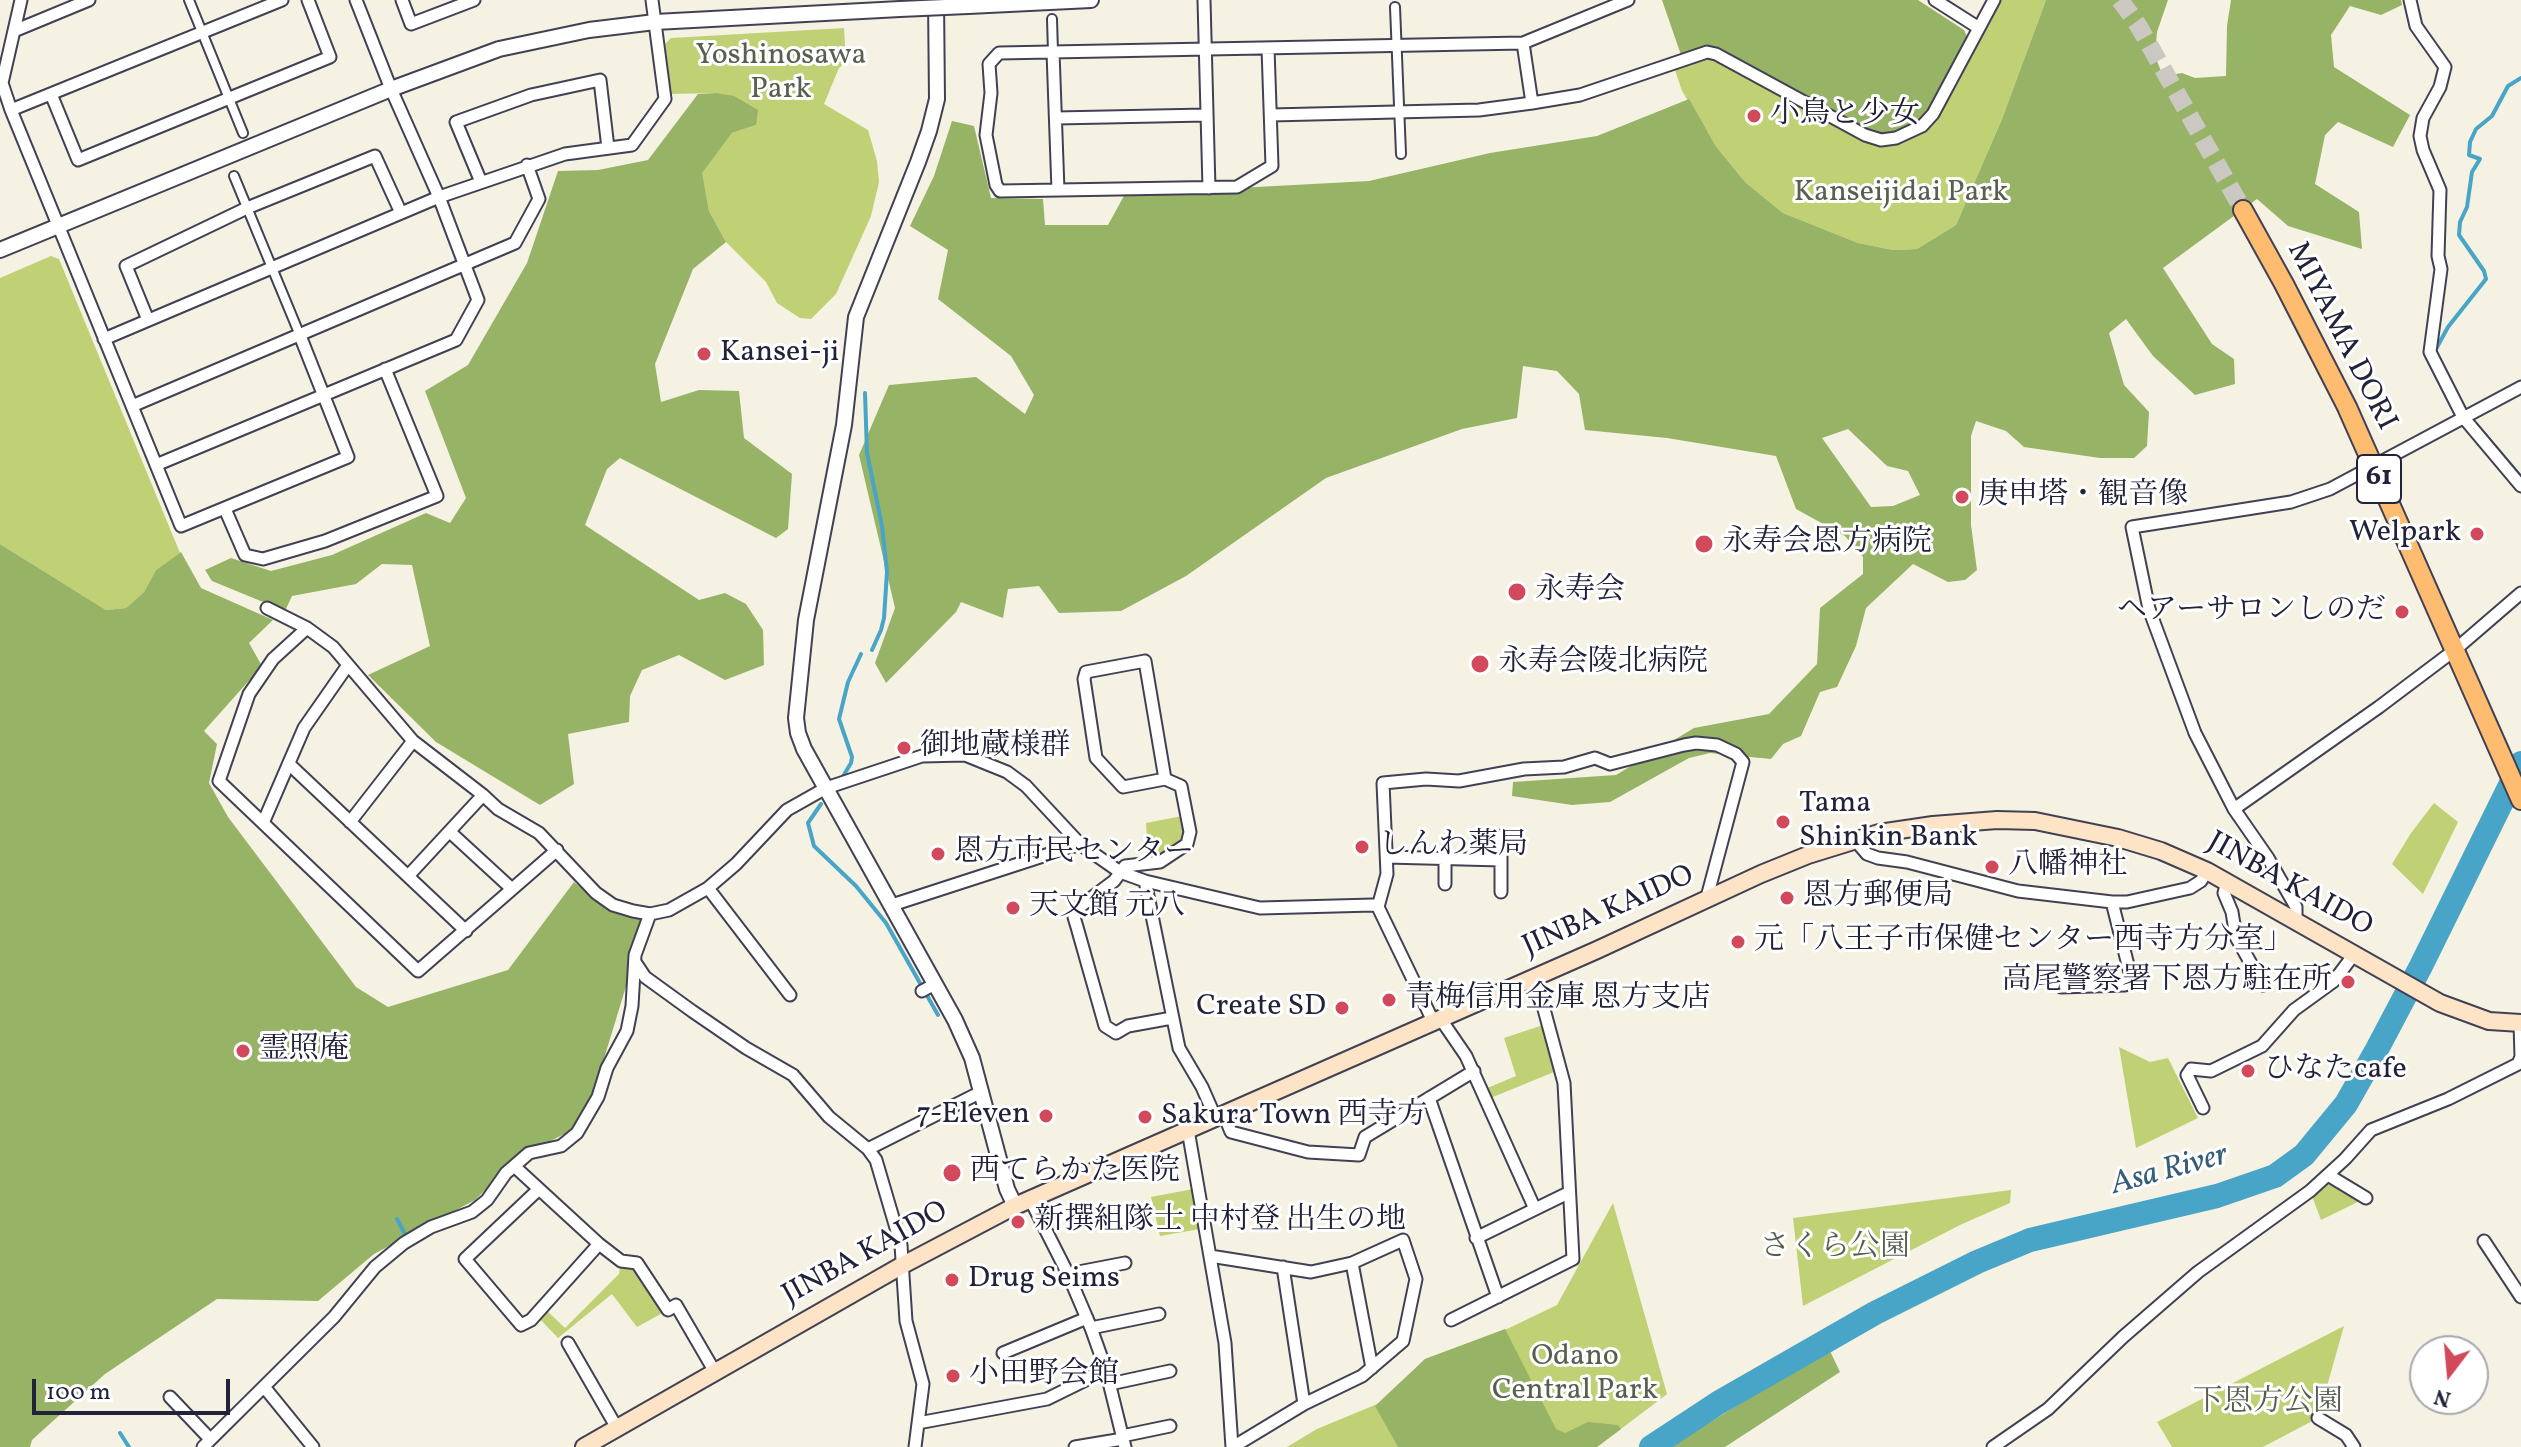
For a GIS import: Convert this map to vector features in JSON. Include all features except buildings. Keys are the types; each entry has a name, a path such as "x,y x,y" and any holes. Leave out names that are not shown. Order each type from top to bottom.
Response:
{"main road":[{"name":"MIYAMA DORI","path":"2243,210 2320,353 2373,465 2521,800"},
{"name":"JINBA KAIDO","path":"584,1447 611,1437 715,1372 901,1266 1022,1202 1808,855 1907,828 1969,821 2035,821 2118,838 2161,851 2207,871 2440,1003 2489,1021 2521,1023"}],"street":[{"path":"21,0 2,83 181,526 348,457 234,176"},
{"path":"14,31 89,0"},
{"path":"189,0 243,133"},
{"path":"11,110 282,0"},
{"path":"51,94 78,160 330,57 308,0"},
{"path":"156,465 456,340 478,300 439,197 356,0"},
{"path":"402,0 411,24 474,0"},
{"path":"104,339 439,197 565,154 632,145 665,99 652,0"},
{"path":"936,0 937,99 918,162 856,317 844,425 806,620 796,718 798,733 892,905 928,988 968,1049 1007,1189 1022,1202 1068,1274 1106,1370 1124,1441"},
{"path":"0,250 391,89 499,49 589,30 655,22 1091,0"},
{"path":"1204,0 1209,188"},
{"path":"1268,48 1272,166 1237,187 1000,191 996,185 986,135 991,93 989,64 999,53 1523,43 1628,0"},
{"path":"1935,0 1979,28"},
{"path":"1271,115 1479,110 1532,103 1580,95 1707,52 1716,54 1865,135 1881,140 1896,138 1922,126 1933,114 1994,0"},
{"path":"2410,0 2416,26 2445,67 2440,87 2423,118 2420,136 2440,190 2438,256 2441,269 2430,352 2467,415 2521,486"},
{"path":"1395,7 1401,154"},
{"path":"1052,19 1058,190"},
{"path":"1523,43 1532,103"},
{"path":"481,182 456,122 531,95 600,80 608,148"},
{"path":"1056,118 1206,115"},
{"path":"148,320 126,266 247,208 375,156 401,213"},
{"path":"132,406 515,243 539,199 527,165"},
{"path":"225,509 245,555 263,559 325,541 437,496 385,369"},
{"path":"2296,920 2296,907 2268,858 2234,809 2195,733 2149,609 2132,527 2291,502 2330,489 2521,387"},
{"path":"2234,809 2379,707 2456,649 2521,593"},
{"path":"267,608 307,628 333,647 413,741 498,809 539,833 596,893 613,905 650,914 669,910 708,888 736,864 787,810 826,788 922,756 965,755 1007,772 1026,786 1080,844 1120,872 1145,881 1260,908 1378,907"},
{"path":"307,628 273,659 249,694 219,781 418,971 557,850"},
{"path":"1165,779 1145,661 1086,672 1084,679 1096,758 1123,787 1165,779 1181,786 1190,839 1160,862 1125,866 1114,881 1078,908 1074,917 1105,1026 1116,1033 1128,1026 1172,1018"},
{"path":"263,823 304,728 348,665"},
{"path":"350,822 413,741"},
{"path":"1535,1209 1474,1071 1466,1056 1436,1020 1378,907 1387,874 1383,783 1426,779 1459,781 1524,769 1564,767 1595,758 1610,764 1684,745 1708,744 1727,749 1743,762 1706,901"},
{"path":"289,764 466,931"},
{"path":"409,875 483,795"},
{"path":"450,832 512,889"},
{"path":"1501,836 1501,892"},
{"path":"1855,840 1867,854 1878,858 1907,862 2018,891 2112,902 2127,902 2190,888 2201,881 2207,871"},
{"path":"892,905 1080,844"},
{"path":"1387,857 1501,860"},
{"path":"1445,860 1445,884"},
{"path":"1145,881 1179,1048 1231,1132 1308,1152 1359,1155 1365,1137 1474,1071"},
{"path":"2227,882 2224,893 2232,912 2236,937 2263,985"},
{"path":"708,888 790,995"},
{"path":"2061,987 2125,985 2131,977 2112,902"},
{"path":"170,1397 206,1443 334,1317 367,1274 418,1235 472,1212 487,1200 506,1173 529,1153 561,1146 577,1133 588,1118 607,1068 627,1031 632,1006 634,961 650,914"},
{"path":"2203,1108 2187,1075 2191,1069 2211,1071 2262,1046 2294,1010 2334,981 2355,953"},
{"path":"634,961 645,977 721,1032 793,1075 829,1117 868,1149 876,1160 901,1245 906,1321 923,1384 915,1447"},
{"path":"1451,1320 1573,1259 1564,1083 1535,976"},
{"path":"1993,1447 2048,1409 2123,1337 2198,1272 2310,1191 2371,1130 2448,1099 2518,1064 2521,1057 2521,1023"},
{"path":"868,1149 981,1092"},
{"path":"1429,1098 1498,1297"},
{"path":"1188,1130 1225,1343 1233,1447 1304,1404 1362,1376 1403,1341 1416,1279 1403,1240 1352,1263 1311,1272 1210,1256"},
{"path":"514,1166 599,1244 621,1261 637,1263 668,1310 676,1305 715,1372"},
{"path":"2328,1175 2366,1198"},
{"path":"539,1189 465,1259 521,1325 531,1320 599,1244"},
{"path":"1476,1238 1568,1193"},
{"path":"2484,1241 2521,1297"},
{"path":"1068,1274 1125,1263"},
{"path":"1352,1263 1372,1368"},
{"path":"1283,1267 1304,1404"},
{"path":"1003,1353 1089,1323 1159,1314"},
{"path":"568,1343 611,1437"},
{"path":"918,1423 1047,1399 1106,1370"},
{"path":"1110,1384 1170,1371"},
{"path":"265,1388 313,1447"},
{"path":"2318,1418 2346,1435 2354,1447"},
{"path":"1075,1447 1124,1441 1170,1426"}],"green space":[{"path":"1662,0 1918,0 1964,30 1967,37 1930,108 1919,121 1900,131 1875,133 1718,50 1681,55"},
{"name":"Kanseijidai Park","path":"1994,0 2046,0 2002,119 1956,225 1917,249 1893,250 1858,243 1783,213 1745,182 1715,145 1682,91 1673,64 1707,52 1881,139 1922,126"},
{"path":"2046,0 2168,0 2157,32 2155,56 2163,76 2182,73 2195,78 2226,76 2231,0 2401,0 2402,5 2381,15 2350,6 2331,35 2334,67 2410,115 2393,147 2338,122 2325,135 2315,184 2359,212 2362,249 2288,226 2257,199 2163,268 2212,344 2234,359 2235,384 2195,395 2153,356 2126,319 2109,333 2124,385 2149,412 2147,446 2134,458 2100,458 2024,447 2006,431 1976,421 1971,436 1971,525 1977,570 1965,580 1948,582 1913,564 1866,608 1856,646 1837,687 1820,692 1801,736 1783,744 1771,759 1710,753 1689,758 1610,802 1572,805 1512,796 1513,782 1616,775 1694,728 1769,714 1817,664 1820,608 1863,574 1863,557 1845,536 1796,509 1776,456 1667,438 1585,430 1579,394 1557,371 1523,366 1517,418 1462,429 1326,478 1186,576 1121,611 1059,613 1039,586 1008,589 1003,618 961,602 956,612 886,683 875,663 895,608 859,455 889,385 976,377 1025,414 1034,395 1011,356 938,299 948,250 910,226 934,176 952,121 974,126 991,198 1043,199 1045,225 1108,225 1125,194 1369,181 1490,153 1597,136 1689,99 1715,145 1745,182 1783,213 1858,243 1893,250 1917,249 1956,225 2002,119","holes":["1848,429 1887,466 1908,471 1920,495 1893,506 1871,507 1822,438"]},
{"name":"Yoshinosawa Park","path":"844,28 846,62 839,68 824,104 868,130 879,182 871,216 836,294 811,319 800,318 777,303 766,282 726,242 709,211 701,173 732,133 756,125 716,93 671,94 665,44 671,38"},
{"path":"698,94 734,96 758,110 756,125 732,133 702,173 709,211 726,242 693,269 655,364 661,402 699,390 739,391 744,438 792,474 788,529 776,538 620,458 607,469 585,525 699,600 725,593 746,604 763,630 764,665 725,680 679,655 642,670 630,696 629,722 568,734 574,784 540,805 436,742 368,675 430,646 412,565 382,564 356,584 292,596 285,611 212,581 205,570 231,558 271,571 332,555 426,513 450,523 466,498 425,391 468,365 527,263 558,171 598,170 648,160"},
{"path":"51,256 59,259 180,553 156,570 144,592 126,608 106,610 0,544 0,278"},
{"path":"0,544 106,610 126,608 144,592 156,570 181,552 201,588 273,620 249,643 262,666 204,731 217,744 209,783 228,817 356,987 388,1007 508,970 574,882 608,910 646,921 584,1124 519,1157 475,1200 374,1254 318,1301 217,1299 105,1374 32,1440 30,1447 0,1447"},
{"path":"2434,803 2458,822 2423,894 2392,864"},
{"path":"1187,815 1190,839 1148,863 1146,823"},
{"path":"1543,1025 1554,1072 1488,1099 1485,1089 1516,1076 1504,1038"},
{"path":"2119,1047 2150,1062 2168,1058 2198,1118 2136,1148"},
{"path":"2328,1175 2366,1198 2321,1220 2310,1191"},
{"path":"1193,1189 1200,1229 1160,1236 1151,1197"},
{"name":"さくら公園","path":"2011,1190 2010,1203 1960,1225 1803,1306 1793,1218"},
{"name":"Odano Central Park","path":"1613,1203 1667,1394 1597,1447 1287,1447 1317,1429 1382,1402 1425,1359 1507,1329 1557,1305"},
{"path":"621,1261 637,1263 668,1310 637,1327 612,1294 558,1338 536,1315 543,1307 565,1328 619,1274"},
{"name":"下恩方公園","path":"2344,1326 2318,1418 2263,1447 2172,1447 2157,1422"},
{"path":"1505,1329 1556,1429 1565,1433 1588,1422 1618,1425 1621,1429 1597,1447 1398,1447 1375,1406 1425,1359"},
{"path":"1829,1349 1840,1372 1725,1447 1670,1447"}],"waterway":[{"path":"2436,354 2448,327 2486,279 2484,271 2459,235 2472,172 2480,159 2469,155 2470,142 2476,129 2492,116 2508,86 2521,78"},
{"path":"865,393 867,453 882,526 887,572 884,618 872,650"},
{"path":"2476,424 2521,477"},
{"path":"842,778 852,757 839,719 848,682 861,654"},
{"name":"Asa River","path":"1651,1447 1718,1403 1875,1313 1977,1262 2030,1240 2217,1196 2275,1176 2304,1155 2346,1104 2375,1053 2521,763"},
{"path":"821,804 808,823 814,846 856,886 886,923 938,1015"},
{"path":"397,1219 407,1238"},
{"path":"120,1433 129,1447"}],"tunnel":[{"path":"2120,0 2138,25 2243,210"}],"place":[{"name":"小鳥と少女","path":"1754,116"},
{"name":"Kansei-ji","path":"704,354"},
{"name":"庚申塔・観音像","path":"1962,497"},
{"name":"Welpark","path":"2477,534"},
{"name":"永寿会恩方病院","path":"1704,544"},
{"name":"永寿会","path":"1517,592"},
{"name":"ヘアーサロンしのだ","path":"2402,612"},
{"name":"永寿会陵北病院","path":"1480,664"},
{"name":"御地蔵様群","path":"904,748"},
{"name":"Tama Shinkin Bank","path":"1783,822"},
{"name":"しんわ薬局","path":"1362,847"},
{"name":"恩方市民センター","path":"938,854"},
{"name":"八幡神社","path":"1992,867"},
{"name":"恩方郵便局","path":"1787,898"},
{"name":"天文館 元八","path":"1013,908"},
{"name":"元「八王子市保健センター西寺方分室」","path":"1738,942"},
{"name":"高尾警察署下恩方駐在所","path":"2348,982"},
{"name":"青梅信用金庫 恩方支店","path":"1389,1000"},
{"name":"Create SD","path":"1342,1008"},
{"name":"霊照庵","path":"243,1051"},
{"name":"ひなたcafe","path":"2248,1071"},
{"name":"7-Eleven","path":"1046,1116"},
{"name":"Sakura Town 西寺方","path":"1145,1117"},
{"name":"西てらかた医院","path":"952,1173"},
{"name":"新撰組隊士 中村登 出生の地","path":"1018,1222"},
{"name":"Drug Seims","path":"952,1280"},
{"name":"小田野会館","path":"953,1376"}]}
